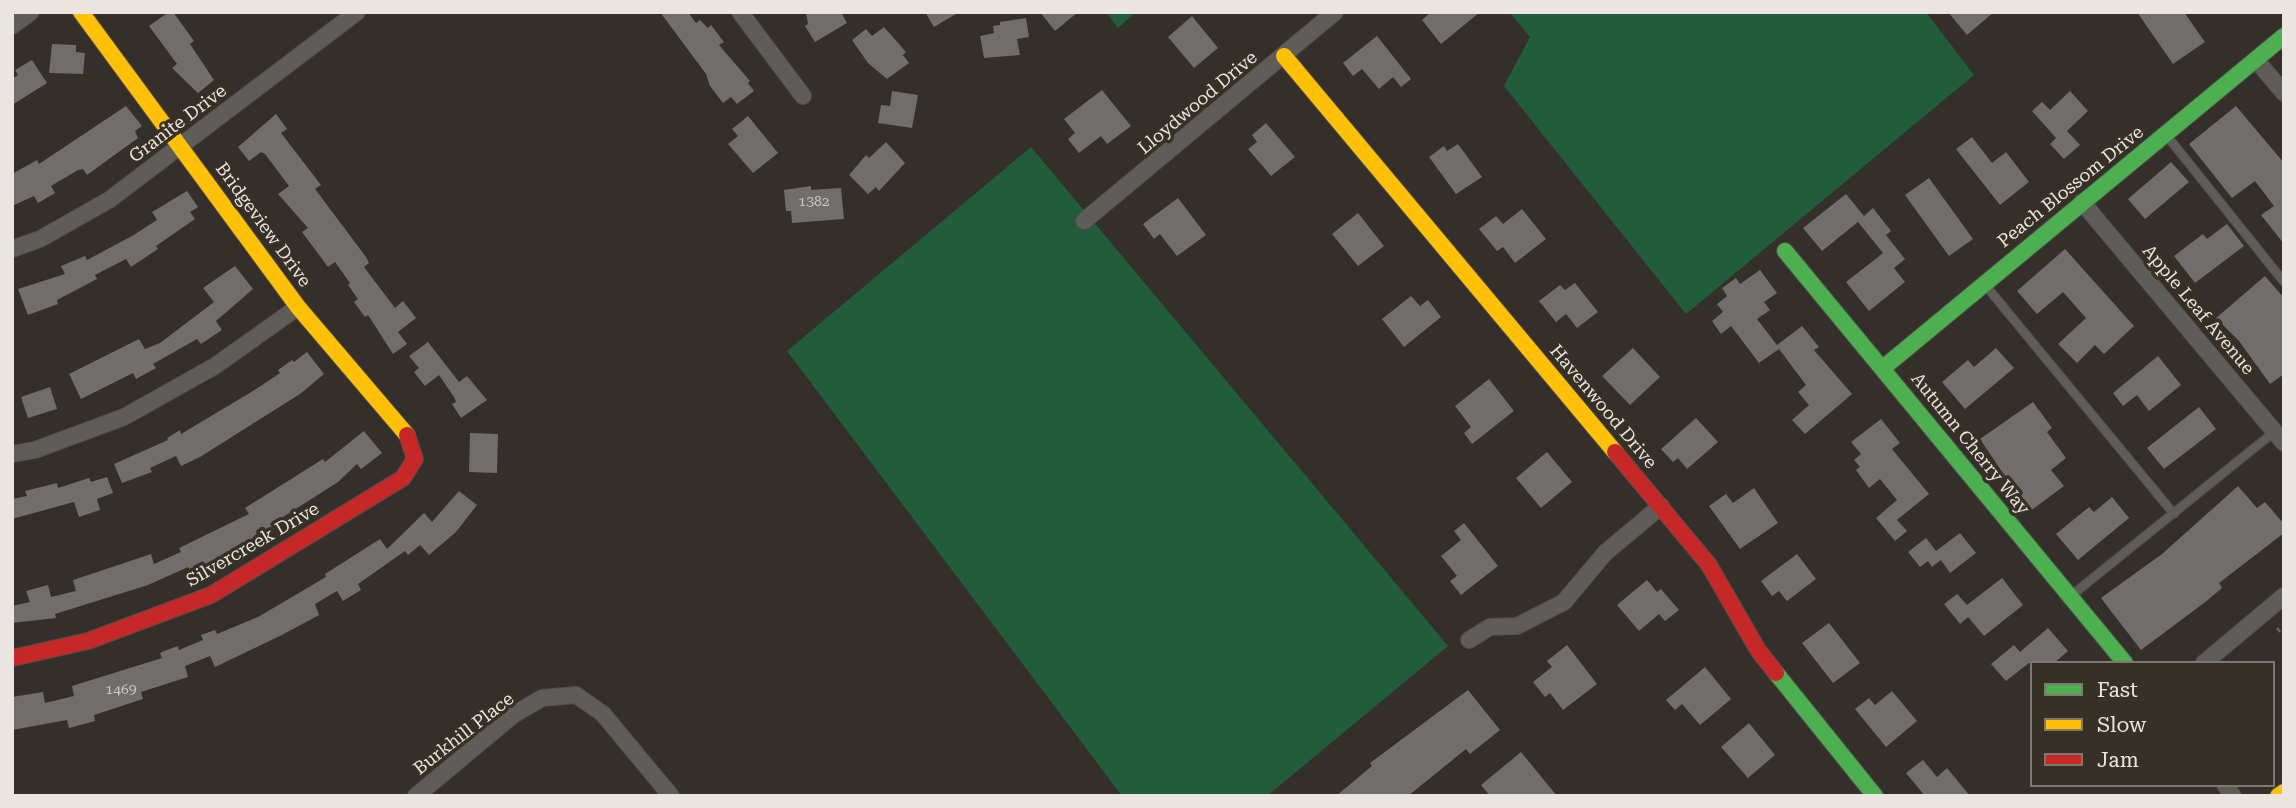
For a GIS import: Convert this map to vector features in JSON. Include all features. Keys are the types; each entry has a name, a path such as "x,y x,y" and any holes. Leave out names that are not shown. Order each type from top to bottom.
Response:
{"street":[{"path":"12,26 31,12"},
{"name":"Bridgeview Drive","path":"81,12 298,307 409,438 415,459"},
{"name":"Granite Drive","path":"12,249 40,239 109,200 357,12"},
{"path":"740,12 803,96"},
{"name":"Lloydwood Drive","path":"1084,221 1335,12"},
{"name":"Peach Blossom Drive","path":"1883,368 2284,36"},
{"name":"Havenwood Drive","path":"1284,57 1709,565 1758,650 1875,796"},
{"path":"2256,60 2284,93"},
{"name":"Apple Leaf Avenue","path":"2082,202 2279,437"},
{"name":"Autumn Cherry Way","path":"1785,251 2122,661"},
{"path":"12,454 36,450 124,417 215,366 298,307"},
{"name":"Silvercreek Drive","path":"12,658 88,641 211,595 403,478 415,459"},
{"path":"1469,640 1490,627 1517,626 1564,602 1605,553 1661,506"},
{"path":"2206,661 2284,596"},
{"name":"Burkhill Place","path":"416,796 513,715 542,698 576,695 603,714 671,796"},
{"path":"2278,796 2284,792"}],"lane":[{"path":"2166,134 2284,282"},
{"path":"1984,284 2174,514"},
{"path":"2070,597 2174,514 2279,437"}],"path":[{"path":"2277,628 2284,636"}],"green space":[{"path":"1106,12 1136,12 1118,28"},
{"path":"1509,12 1926,12 1974,75 1686,314 1504,86 1530,37"},
{"path":"1031,147 1448,646 1267,796 1122,796 787,351"}],"building":[{"path":"173,12 194,41 190,44 214,80 198,93 172,68 177,64 149,26"},
{"path":"660,12 688,12 696,23 700,20 708,28 711,25 724,42 719,45 750,81 748,83 754,91 737,104 731,97 723,103 710,86 706,74"},
{"path":"806,12 841,12 847,23 815,42 805,26 808,24"},
{"path":"925,12 959,12 934,27"},
{"path":"1040,12 1078,12 1055,31"},
{"path":"1431,12 1480,12 1441,44 1422,20"},
{"path":"1948,12 1994,12 1967,35"},
{"path":"2137,12 2184,12 2205,42 2173,64"},
{"path":"1192,16 1218,48 1194,68 1168,37"},
{"path":"1026,18 1029,37 1017,39 1020,55 984,58 980,36 994,33 993,26 1000,25 1000,22"},
{"path":"884,27 906,52 903,55 909,63 887,79 868,63 852,40 866,29 872,36"},
{"path":"1377,36 1411,79 1401,87 1393,77 1379,89 1362,69 1353,76 1343,63"},
{"path":"52,44 76,45 76,52 85,53 83,74 49,73"},
{"path":"32,60 47,83 12,105 12,79 18,75 15,70"},
{"path":"1102,90 1131,126 1107,144 1101,136 1079,153 1068,139 1075,133 1064,119"},
{"path":"892,91 918,95 912,128 878,123 881,105 890,106"},
{"path":"2070,91 2088,111 2067,131 2080,145 2064,159 2050,144 2056,138 2032,111 2042,102 2050,110"},
{"path":"126,106 142,126 135,131 138,138 87,175 83,169 78,170 51,186 55,193 38,203 34,196 12,206 12,174 37,160 39,164"},
{"path":"2236,106 2284,163 2284,244 2261,215 2274,206 2255,181 2232,198 2189,144"},
{"path":"276,114 287,129 281,133 321,185 315,189 366,257 369,263 364,267 395,308 403,301 416,318 398,332 407,344 393,354 368,315 365,317 354,302 358,299 335,262 328,267 302,232 308,228 278,194 289,186 265,154 261,152 249,161 238,147"},
{"path":"748,116 778,153 753,173 728,144 738,136 732,129"},
{"path":"1266,123 1295,157 1271,176 1248,149 1257,142 1252,135"},
{"path":"1972,137 1992,163 2006,152 2029,182 2000,205 1956,149"},
{"path":"886,142 905,163 879,191 876,187 868,194 849,175 866,155 869,158"},
{"path":"1458,144 1482,177 1456,194 1429,157 1444,146 1447,151"},
{"path":"2171,162 2189,182 2145,219 2128,199"},
{"path":"1929,178 1973,239 1949,256 1905,195"},
{"path":"811,186 811,190 841,188 844,219 792,223 791,211 786,211 784,190"},
{"path":"187,191 198,207 190,212 195,219 156,246 158,249 131,267 126,259 95,275 97,279 57,300 58,304 28,315 18,289 65,274 61,266 85,256 87,260 132,236 157,220 152,212"},
{"path":"1846,194 1864,216 1873,208 1891,231 1886,235 1905,259 1894,268 1905,282 1869,311 1846,282 1883,253 1858,222 1822,251 1803,228"},
{"path":"1178,198 1206,235 1177,256 1160,234 1154,239 1143,224"},
{"path":"1522,209 1546,239 1515,263 1503,247 1497,251 1479,229 1496,216 1503,224"},
{"path":"1358,213 1384,246 1358,266 1332,234"},
{"path":"2227,224 2244,246 2195,283 2174,256 2203,234 2207,239"},
{"path":"2065,249 2134,326 2104,354 2095,345 2077,363 2058,344 2086,318 2063,292 2037,314 2017,291"},
{"path":"235,266 253,289 216,321 222,330 201,344 197,339 153,364 156,368 136,379 133,373 81,399 69,374 139,339 145,349 160,343 214,302 203,288"},
{"path":"1760,270 1777,293 1764,302 1770,310 1757,319 1777,345 1802,326 1819,347 1814,350 1852,394 1805,434 1792,420 1809,405 1798,392 1806,385 1779,349 1759,363 1731,326 1721,334 1712,321 1723,312 1717,304 1727,296 1722,288 1736,278 1740,284"},
{"path":"2265,276 2284,298 2284,374 2270,384 2239,341 2216,318"},
{"path":"1575,283 1598,312 1577,328 1566,314 1556,322 1539,301 1560,285 1565,290"},
{"path":"1411,296 1420,306 1428,300 1441,317 1404,347 1382,319"},
{"path":"428,342 459,382 467,376 487,400 461,418 452,404 456,402 454,397 439,375 425,386 414,372 419,368 409,356"},
{"path":"1633,348 1660,377 1630,405 1602,376"},
{"path":"1996,348 2014,368 1965,409 1942,382 1968,360 1974,367"},
{"path":"307,352 324,374 300,394 200,457 181,466 176,456 150,468 152,472 122,483 114,464 168,440 167,438 180,430 181,434 253,391 280,373 278,370"},
{"path":"2158,356 2181,385 2149,411 2137,395 2123,406 2113,393"},
{"path":"1489,379 1514,411 1472,444 1464,433 1471,427 1455,406"},
{"path":"50,387 57,409 28,418 21,397"},
{"path":"2033,402 2052,428 2047,432 2066,458 2051,470 2064,486 2029,512 1980,439"},
{"path":"2199,407 2216,429 2164,469 2147,448"},
{"path":"1696,418 1718,442 1687,469 1678,458 1673,462 1661,449"},
{"path":"1881,419 1900,443 1892,449 1929,494 1897,520 1907,531 1895,541 1876,518 1897,500 1880,479 1869,488 1856,470 1860,467 1854,460 1861,454 1851,442"},
{"path":"364,431 382,453 361,469 357,464 338,482 280,519 283,523 251,544 238,551 236,548 199,570 198,566 190,570 188,567 148,585 55,614 56,618 12,623 12,606 30,602 26,591 48,585 51,597 76,591 73,580 151,554 154,564 181,552 179,548 249,514 245,508 323,459 325,462"},
{"path":"470,433 498,434 497,473 469,472"},
{"path":"1547,452 1572,482 1541,508 1516,478"},
{"path":"107,477 113,493 97,499 100,510 79,517 74,502 12,519 12,499 27,496 25,491 57,483 58,488 89,478 91,482"},
{"path":"2238,486 2257,508 2265,502 2284,524 2284,533 2219,583 2222,588 2204,603 2141,650 2101,598 2162,554"},
{"path":"1754,488 1778,523 1740,549 1709,506 1726,494 1733,503"},
{"path":"459,491 477,505 456,532 429,555 420,545 408,555 405,551 358,584 361,590 343,601 337,591 315,604 319,615 282,635 215,667 210,656 185,666 188,677 141,692 143,699 94,715 95,721 69,728 67,720 12,730 12,697 43,692 45,703 74,696 72,686 162,658 160,653 164,651 178,646 179,650 203,640 201,635 215,630 217,634 258,617 326,577 325,574 380,539 387,549 424,513 432,522"},
{"path":"2112,497 2129,518 2078,560 2056,534 2089,507 2094,512"},
{"path":"1464,523 1498,566 1461,595 1450,581 1457,576 1441,556 1461,540 1454,531"},
{"path":"1960,533 1976,553 1950,573 1941,560 1932,567 1928,561 1920,567 1908,552 1926,538 1936,551"},
{"path":"1797,554 1816,579 1787,601 1779,591 1772,596 1761,581"},
{"path":"2002,578 2023,605 1984,636 1968,617 1960,624 1944,604 1957,594 1967,605"},
{"path":"1647,580 1657,592 1661,589 1679,610 1665,621 1659,614 1639,631 1617,605"},
{"path":"1829,623 1860,663 1833,683 1802,643"},
{"path":"2048,628 2068,651 2056,661 2030,661 2006,681 1991,664 2014,645 2020,652"},
{"path":"1567,645 1597,684 1563,710 1550,693 1545,697 1533,682 1552,667 1547,661"},
{"path":"1705,667 1731,699 1700,725 1682,704 1675,710 1666,700"},
{"path":"1468,690 1500,730 1470,754 1466,749 1408,796 1336,796 1372,766 1370,763"},
{"path":"1892,691 1917,721 1886,747 1855,709 1869,698 1875,705"},
{"path":"1749,723 1775,755 1748,778 1721,747"},
{"path":"1521,752 1557,796 1490,796 1481,785"},
{"path":"1923,760 1937,777 1947,768 1970,796 1925,796 1906,773"}],"traffic: fast":[{"path":"1883,368 2284,36"},
{"path":"1785,251 2123,661"},
{"path":"1776,673 1875,796"}],"traffic: slow":[{"path":"81,12 298,307 407,435"},
{"path":"1284,56 1615,452"},
{"path":"2278,796 2284,792"}],"traffic: jam":[{"path":"12,658 88,641 211,595 403,478 415,459 407,435"},
{"path":"1615,452 1709,565 1758,650 1776,673"}]}
